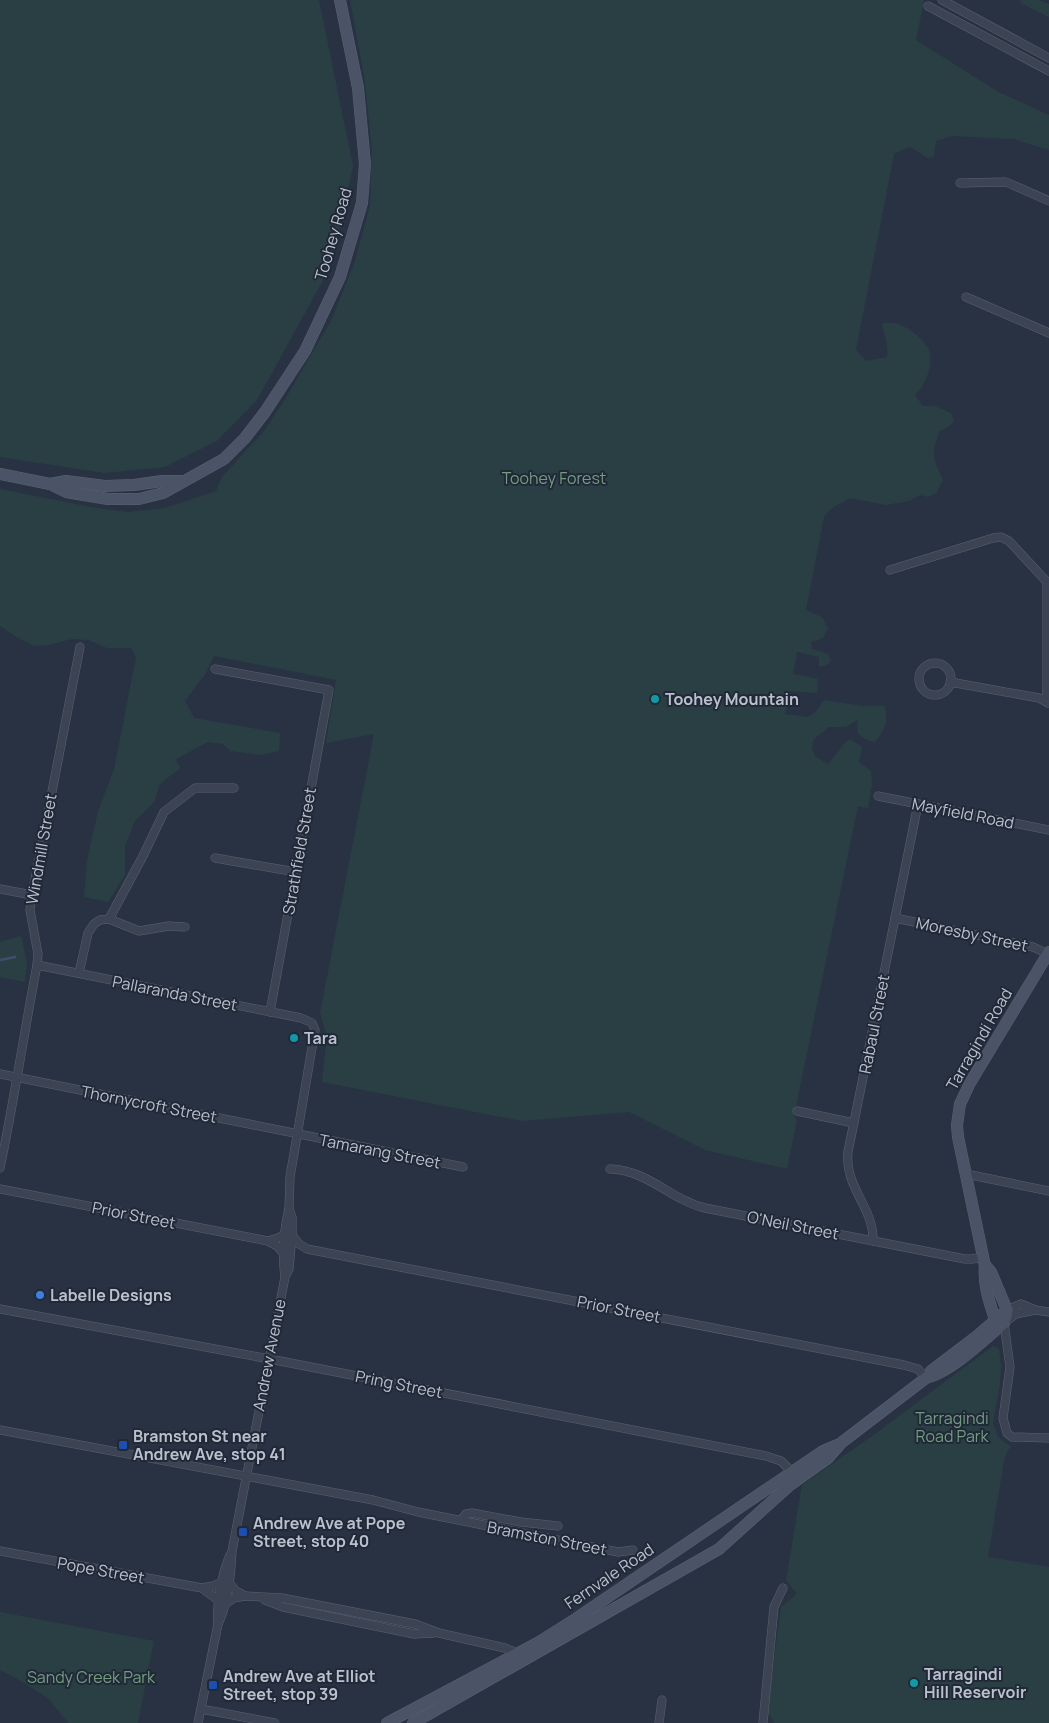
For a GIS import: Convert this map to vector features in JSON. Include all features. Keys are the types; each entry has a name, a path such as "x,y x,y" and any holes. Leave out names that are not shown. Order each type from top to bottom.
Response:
{"street":[{"name":"Toohey Road","path":"0,474 50,484 66,481 105,486 183,481 204,472 224,459 245,438 265,412 305,351 340,278 362,203 365,164 358,88 340,0"},
{"path":"942,0 1049,58"},
{"path":"928,6 1049,71"},
{"path":"960,183 1006,182 1049,201"},
{"path":"966,297 1049,333"},
{"path":"890,570 1001,537 1007,539 1047,582 1047,702 1038,698 950,682"},
{"name":"Windmill Street","path":"0,1168 37,965 38,954 30,910 32,895 80,647"},
{"path":"939,664 947,670 950,682 943,692 930,694 922,688 919,675 927,665 939,664"},
{"name":"Strathfield Street","path":"215,669 329,690 270,1012"},
{"path":"108,919 143,856 164,812 195,788 234,788"},
{"name":"Mayfield Road","path":"878,796 1049,830"},
{"name":"Rabaul Street","path":"873,1241 871,1220 848,1171 848,1152 918,804"},
{"path":"215,858 296,872"},
{"path":"0,889 32,895"},
{"name":"Moresby Street","path":"895,918 1033,946 1048,953"},
{"path":"79,973 88,934 92,927 100,920 108,919 139,931 170,926 185,927"},
{"name":"Tarragindi Road","path":"999,1321 984,1274 984,1261 966,1174 958,1125 960,1104 970,1083 1048,953"},
{"name":"Pallaranda Street","path":"37,965 301,1018 312,1023"},
{"name":"Andrew Avenue","path":"198,1723 218,1624 216,1613 222,1603 226,1582 226,1564 232,1551 268,1359 285,1277 289,1269 287,1256 292,1217 289,1209 290,1178 315,1034 312,1023"},
{"name":"Thornycroft Street","path":"0,1074 298,1134"},
{"path":"797,1111 854,1123"},
{"name":"Tamarang Street","path":"298,1134 463,1167"},
{"name":"O'Neil Street","path":"610,1169 627,1171 657,1184 693,1206 965,1259 984,1261"},
{"path":"966,1174 1049,1191"},
{"name":"Prior Street","path":"0,1189 268,1241 277,1246 287,1256"},
{"path":"268,1241 289,1234 307,1249"},
{"path":"287,1256 307,1249"},
{"name":"Prior Street","path":"307,1249 904,1365 918,1370 926,1378"},
{"name":"Tarragindi Road","path":"984,1261 991,1272 1007,1310"},
{"path":"1049,1312 1035,1310 1021,1304 1007,1310 999,1321 1010,1367 1003,1418 1007,1433 1012,1437 1049,1438"},
{"name":"Pring Street","path":"0,1309 766,1456 781,1461 792,1472"},
{"path":"999,1321 1016,1314 1035,1310"},
{"name":"Fernvale Road","path":"387,1723 517,1659 719,1549 790,1485 828,1458 841,1443 926,1378 937,1376 960,1360 999,1321"},
{"name":"Bramston Street","path":"0,1430 373,1500 418,1512 618,1552 633,1550"},
{"name":"Fernvale Road","path":"413,1723 517,1659 539,1642 823,1451 841,1443"},
{"name":"Bramston Street","path":"461,1520 466,1514 472,1513 521,1522 558,1526"},
{"name":"Pope Street","path":"0,1551 202,1588 226,1582"},
{"path":"226,1582 244,1596"},
{"name":"Pope Street","path":"202,1588 222,1603"},
{"path":"763,1723 774,1607 783,1588"},
{"path":"222,1603 244,1596 282,1598 415,1624 438,1633 505,1648 517,1659"},
{"path":"659,1723 662,1700"},
{"path":"201,1709 275,1723"}],"green space":[{"path":"0,0 319,0 353,166 332,264 257,400 217,441 165,467 104,473 0,457"},
{"name":"Toohey Forest","path":"350,0 924,0 916,40 997,91 1049,115 1049,150 1014,139 952,136 936,141 934,156 928,158 910,147 894,154 856,350 866,361 887,357 887,345 882,323 896,323 906,327 926,345 930,357 929,371 923,385 915,395 923,406 935,406 951,413 954,422 940,431 935,445 935,461 943,480 936,493 928,497 920,495 909,501 886,505 850,498 832,508 824,517 806,610 822,617 828,629 823,638 811,642 812,649 828,654 831,662 825,666 819,666 819,657 797,652 793,674 818,679 817,693 790,691 785,714 808,717 816,711 824,700 863,706 885,706 886,722 884,729 875,742 867,740 858,734 857,720 846,727 829,727 814,739 812,748 816,757 828,764 850,739 862,747 859,762 871,771 872,785 868,808 858,806 794,1116 797,1120 787,1169 705,1150 629,1112 522,1121 322,1082 327,1036 320,1013 374,734 326,743 336,680 214,656 206,673 185,701 194,718 280,733 279,751 261,755 230,751 223,744 208,742 176,759 180,768 160,784 154,802 135,821 125,846 125,875 108,902 84,897 87,861 98,811 114,769 136,658 131,648 107,648 88,640 72,639 35,646 0,626 0,489 96,508 128,512 165,508 216,491 222,477 264,431 331,321 354,264 370,206 372,149 364,76"},
{"path":"1020,0 1038,0 1049,4 1049,17 1021,3"},
{"path":"21,936 27,963 25,982 0,977 0,942"},
{"name":"Tarragindi Road Park","path":"993,1346 999,1349 1001,1366 1000,1384 993,1423 999,1438 1011,1447 1004,1461 988,1557 1049,1567 1049,1723 775,1723 767,1712 781,1607 797,1594 786,1580 802,1485 875,1434"},
{"name":"Sandy Creek Park","path":"0,1612 154,1641 138,1723 68,1723 49,1699 0,1670"}],"waterway":[{"path":"0,960 15,957"}],"place":[{"name":"Toohey Mountain","path":"655,699"},
{"name":"Tara","path":"294,1038"},
{"name":"Labelle Designs","path":"40,1295"},
{"name":"Bramston St near Andrew Ave, stop 41","path":"123,1445"},
{"name":"Andrew Ave at Pope Street, stop 40","path":"243,1532"},
{"name":"Tarragindi Hill Reservoir","path":"914,1683"},
{"name":"Andrew Ave at Elliot Street, stop 39","path":"213,1685"}]}
